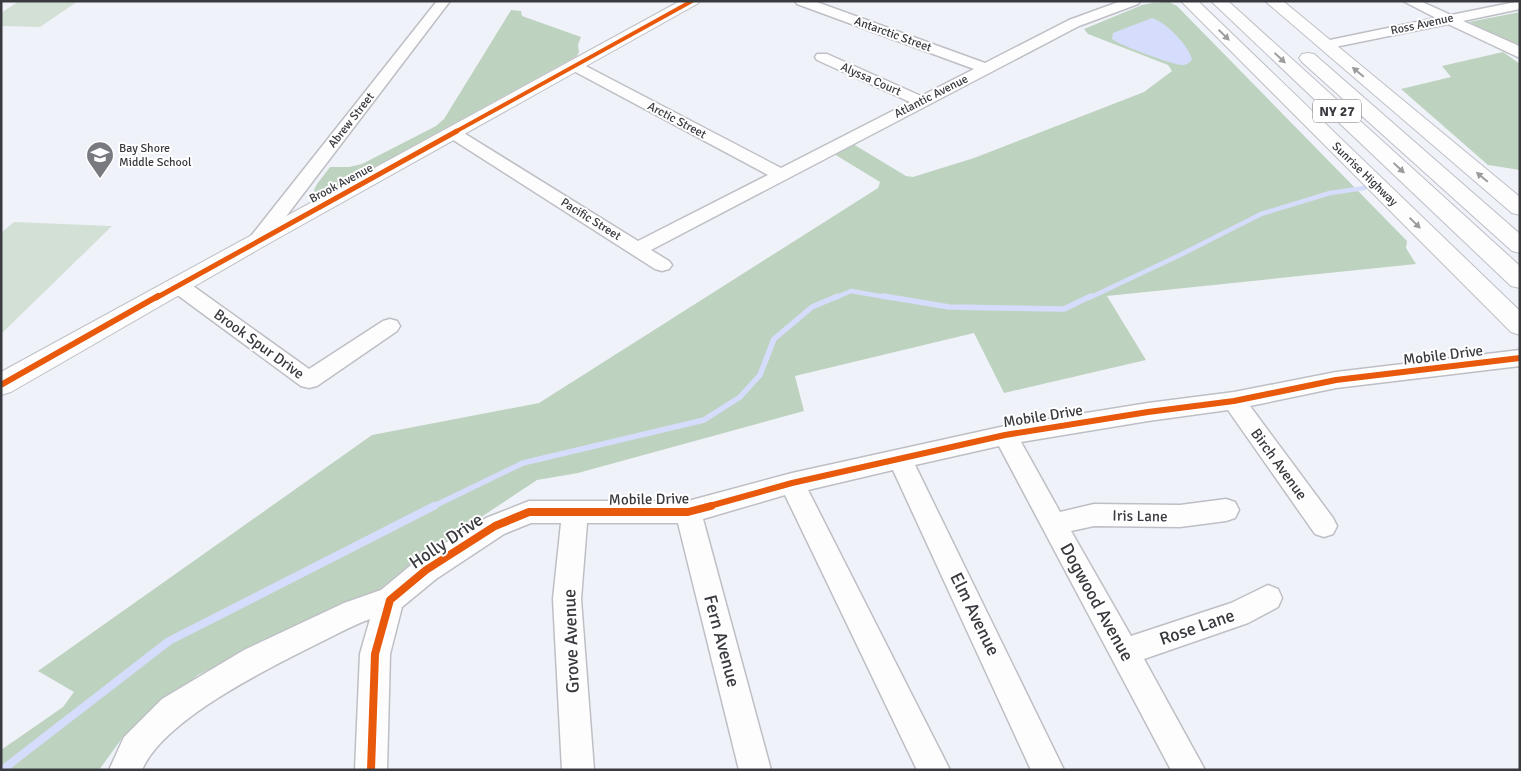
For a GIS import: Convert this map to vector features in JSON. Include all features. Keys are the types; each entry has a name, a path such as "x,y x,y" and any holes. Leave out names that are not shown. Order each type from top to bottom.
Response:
{"main road":[{"name":"Brook Avenue","path":"1,385 258,240 692,1"},
{"name":"Sunrise Highway","path":"1189,1 1520,326"},
{"name":"Sunrise Highway","path":"1219,1 1520,280"},
{"path":"1273,1 1520,208"},
{"name":"NY 27","path":"1263,19 1520,246"},
{"path":"1463,196 1520,238"},
{"path":"1455,220 1520,293"}],"street":[{"name":"Abrew Street","path":"258,240 444,1"},
{"name":"Antarctic Street","path":"801,1 984,68"},
{"name":"Atlantic Avenue","path":"732,199 1074,23 1134,1"},
{"path":"1409,1 1512,48 1520,54"},
{"name":"Ross Avenue","path":"1325,45 1520,5"},
{"name":"Alyssa Court","path":"822,57 920,101"},
{"name":"Arctic Street","path":"575,66 779,174"},
{"name":"Pacific Street","path":"454,133 638,249 732,199"},
{"path":"638,249 662,265"},
{"name":"Brook Spur Drive","path":"179,286 309,380 390,326"},
{"name":"Mobile Drive","path":"574,512 688,512 792,483 1005,435 1148,412 1234,401 1336,380 1520,358"},
{"name":"Birch Avenue","path":"1234,401 1324,526"},
{"name":"Dogwood Avenue","path":"1005,435 1189,770"},
{"name":"Elm Avenue","path":"900,459 1048,770"},
{"path":"792,483 934,770"},
{"name":"Iris Lane","path":"1054,524 1094,516 1180,516 1226,510"},
{"name":"Holly Drive","path":"125,770 134,748 173,710 254,660 354,612 390,600 426,570 495,526 529,512 574,512"},
{"name":"Grove Avenue","path":"574,512 567,599 578,770"},
{"name":"Fern Avenue","path":"688,512 755,770"},
{"name":"Rose Lane","path":"1124,652 1238,614 1268,598"},
{"path":"371,770 375,654 390,600"}],"shaded area":[{"path":"19,1 78,1 40,27 1,26 1,13"},
{"path":"14,222 112,226 1,334 1,233"}],"green space":[{"path":"1169,2 1177,6 1407,241 1406,248 1416,264 1107,296 1146,360 1004,393 974,333 795,376 804,411 578,473 537,480 412,563 376,592 346,601 198,675 123,737 99,770 1,770 1,750 63,707 74,692 38,671 372,435 539,403 878,188 880,182 834,154 853,144 906,176 913,177 974,158 1144,92 1172,71 1168,65 1088,34 1084,29 1142,5"},
{"path":"511,10 521,11 522,16 581,37 577,56 324,195 316,195 314,190 317,184 330,167 349,167 362,164 436,126 444,119"},
{"path":"1520,12 1520,47 1469,22"},
{"path":"1503,52 1520,64 1520,170 1488,165 1401,89 1451,77 1442,66"}],"water":[{"path":"1152,18 1164,24 1176,35 1190,54 1191,61 1182,65 1168,62 1112,39 1113,33"}],"waterway":[{"path":"1089,298 1261,214 1330,193 1364,188"},
{"path":"835,298 851,291 891,298"},
{"path":"433,507 523,463 704,420 740,397 760,375 774,339 812,307 838,296"},
{"path":"883,296 949,307 1064,309 1091,296"},
{"path":"2,770 169,641 433,507"}],"cycle path":[{"path":"1,385 258,240 692,1"},
{"path":"371,770 375,654 390,600 426,570 495,526 529,512 688,512 792,483 1005,435 1148,412 1234,401 1336,380 1520,358"}],"place":[{"name":"Bay Shore Middle School","path":"100,179"}]}
